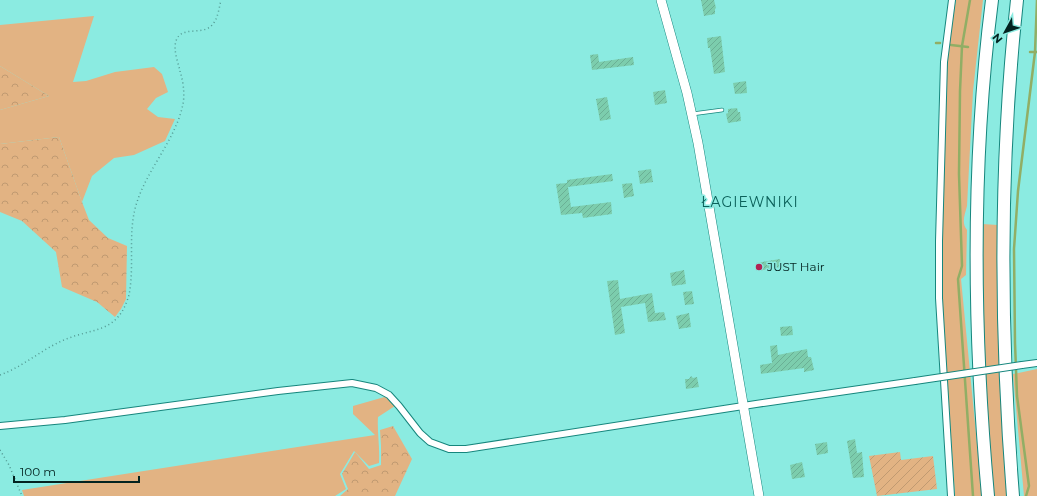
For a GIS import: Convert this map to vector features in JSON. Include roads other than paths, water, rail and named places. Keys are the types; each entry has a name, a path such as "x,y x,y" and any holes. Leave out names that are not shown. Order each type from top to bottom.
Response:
{"highway":[{"path":"988,496 978,362 976,254 981,110 992,0"},
{"path":"1013,496 1005,356 1004,215 1008,102 1017,0"}],"street":[{"path":"661,0 692,114 759,496"},
{"path":"951,496 939,298 939,241 944,62 952,0"},
{"path":"0,426 65,420 352,382 376,388 389,396 399,406 420,433 430,442 449,449 466,449 1037,362"}],"lane":[{"path":"692,114 722,110"}],"waterway":[{"path":"970,0 962,46 960,91 959,174 962,266 958,279 973,496"},
{"path":"1026,496 1029,486 1017,396 1014,249 1018,191 1035,52 1037,0"},
{"path":"951,45 968,47"},
{"path":"1030,52 1037,52"}],"place":[{"name":"JUST Hair","path":"759,267"}],"district":[{"name":"ŁAGIEWNIKI","path":"750,202"}]}
